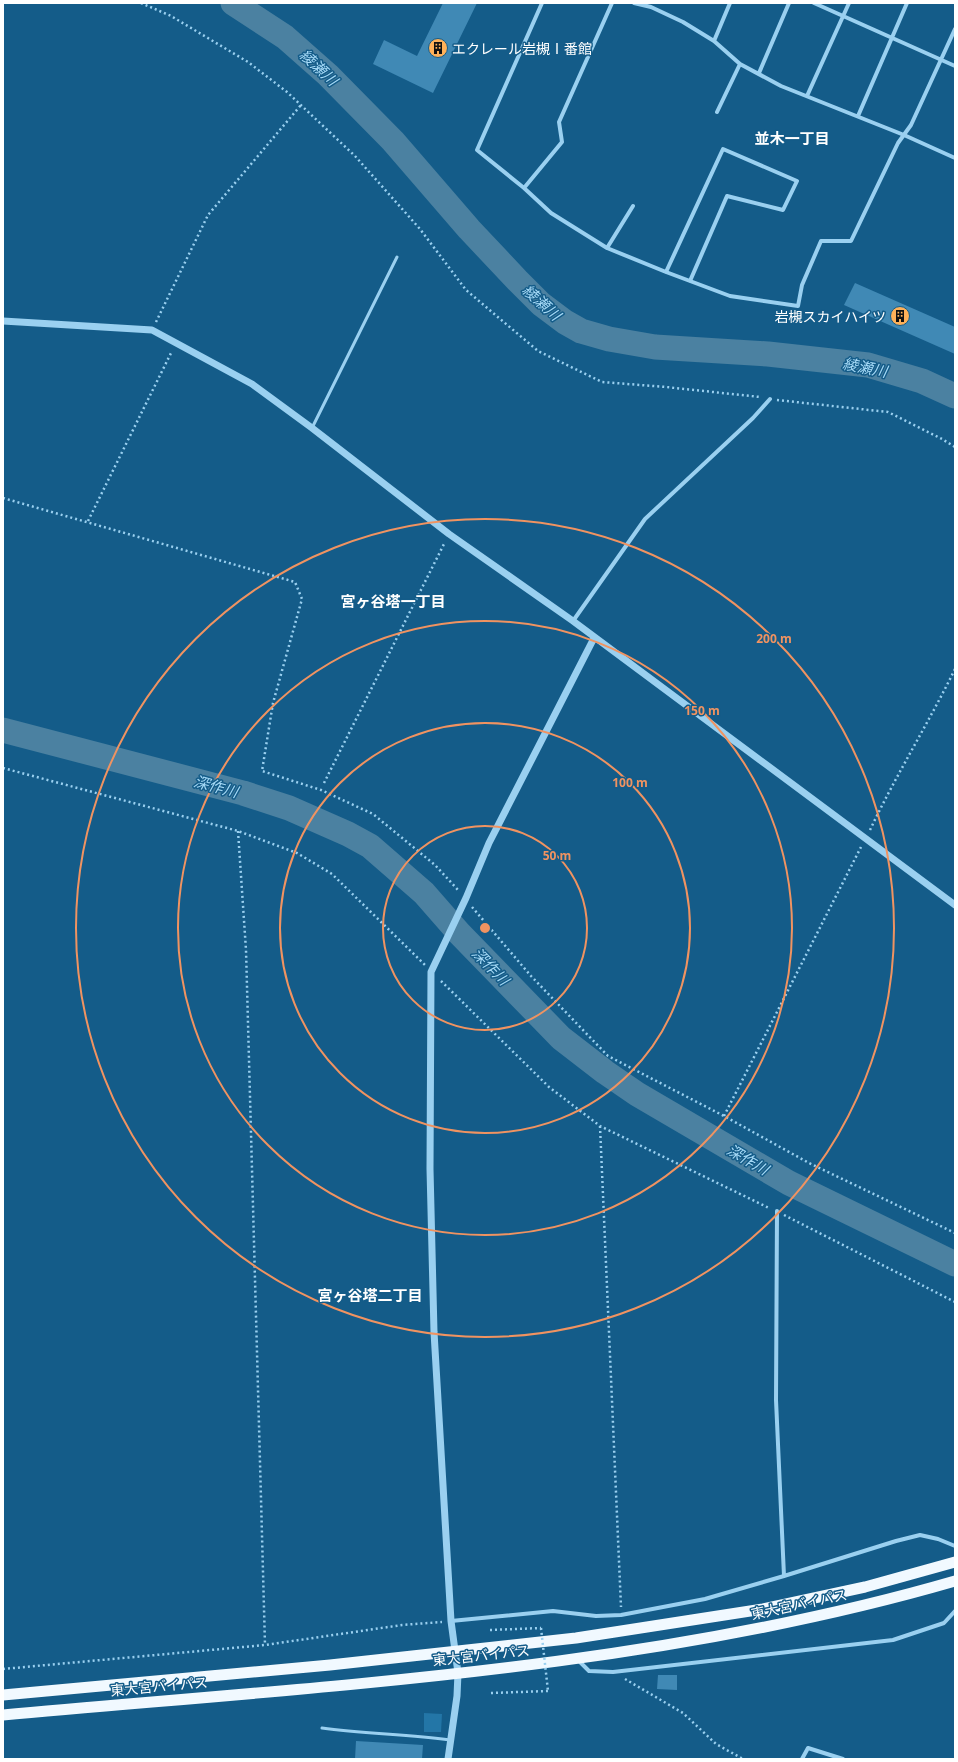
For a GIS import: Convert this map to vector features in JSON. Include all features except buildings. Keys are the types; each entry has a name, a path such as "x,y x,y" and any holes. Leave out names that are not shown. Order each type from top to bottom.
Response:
{"highway":[{"name":"東大宮バイパス","path":"3,1695 456,1652 675,1624 763,1609 865,1587 955,1562"},
{"name":"東大宮バイパス","path":"3,1715 458,1673 577,1659 767,1627 866,1605 955,1581"}],"street":[{"path":"542,3 477,150 524,188 551,213 607,248 730,296 798,306 802,285 821,241 851,241 898,143 911,125 955,29"},
{"path":"524,188 562,142 559,122 612,3"},
{"path":"634,3 651,5 683,22 714,41 740,64 781,86 904,135 955,158"},
{"path":"714,41 730,3"},
{"path":"758,74 789,3"},
{"path":"814,3 955,66"},
{"path":"807,96 849,3"},
{"path":"858,116 907,3"},
{"path":"717,112 740,64"},
{"path":"666,272 723,149 797,181 783,210 727,196 690,281"},
{"path":"607,248 633,206"},
{"path":"3,321 152,330 252,384 312,428 449,534 573,621 955,905"},
{"path":"573,621 645,519 754,418 770,399"},
{"path":"448,1759 452,1740 458,1673 451,1621 434,1332 430,1169 431,972 466,898 488,843 594,638"},
{"path":"777,1211 776,1400 784,1576"},
{"path":"451,1621 553,1610 596,1616 621,1615 705,1598 784,1576 896,1540 920,1535 938,1539 955,1546"},
{"path":"577,1659 589,1671 613,1672 893,1640 944,1623 955,1611"},
{"path":"802,1759 808,1748 843,1759"}],"lane":[{"path":"312,428 398,256"},
{"path":"322,1728 349,1732 418,1735 452,1740"}],"path":[{"path":"141,3 171,16 248,62 301,105 356,156 410,218 466,290 538,351 602,382 666,387 888,412 955,447"},
{"path":"152,330 208,215 301,105"},
{"path":"88,521 176,342"},
{"path":"3,498 88,521 295,582 302,599 273,703 262,771 321,790 373,814 435,865 466,898 531,976 608,1056 724,1116 809,1163 955,1233"},
{"path":"324,783 449,534"},
{"path":"724,1116 886,797 932,717 955,669"},
{"path":"3,768 238,831 297,853 332,874 549,1087 600,1126 777,1211 955,1302"},
{"path":"238,831 246,950 266,1644"},
{"path":"600,1126 621,1615"},
{"path":"3,1669 266,1644 402,1625 451,1621"},
{"path":"490,1630 541,1628 548,1691 491,1693"},
{"path":"613,1672 683,1713 716,1744 743,1759"}],"shaded area":[{"path":"424,1713 442,1714 441,1732 424,1732"}],"waterway":[{"name":"綾瀬川","path":"233,3 285,37 328,75 393,141 469,229 517,280 541,304 565,322 581,331 609,339 655,347 768,354 868,365 922,381 955,396"},
{"name":"深作川","path":"3,730 243,793 289,808 348,834 370,846 424,893 459,933 561,1038 605,1072 637,1094 789,1183 955,1264"}],"place":[{"name":"エクレール岩槻Ⅰ番館","path":"438,48"},
{"name":"岩槻スカイハイツ","path":"900,316"}],"district":[{"name":"並木一丁目","path":"792,138"},
{"name":"宮ヶ谷塔一丁目","path":"393,601"},
{"name":"宮ヶ谷塔二丁目","path":"370,1295"}]}
